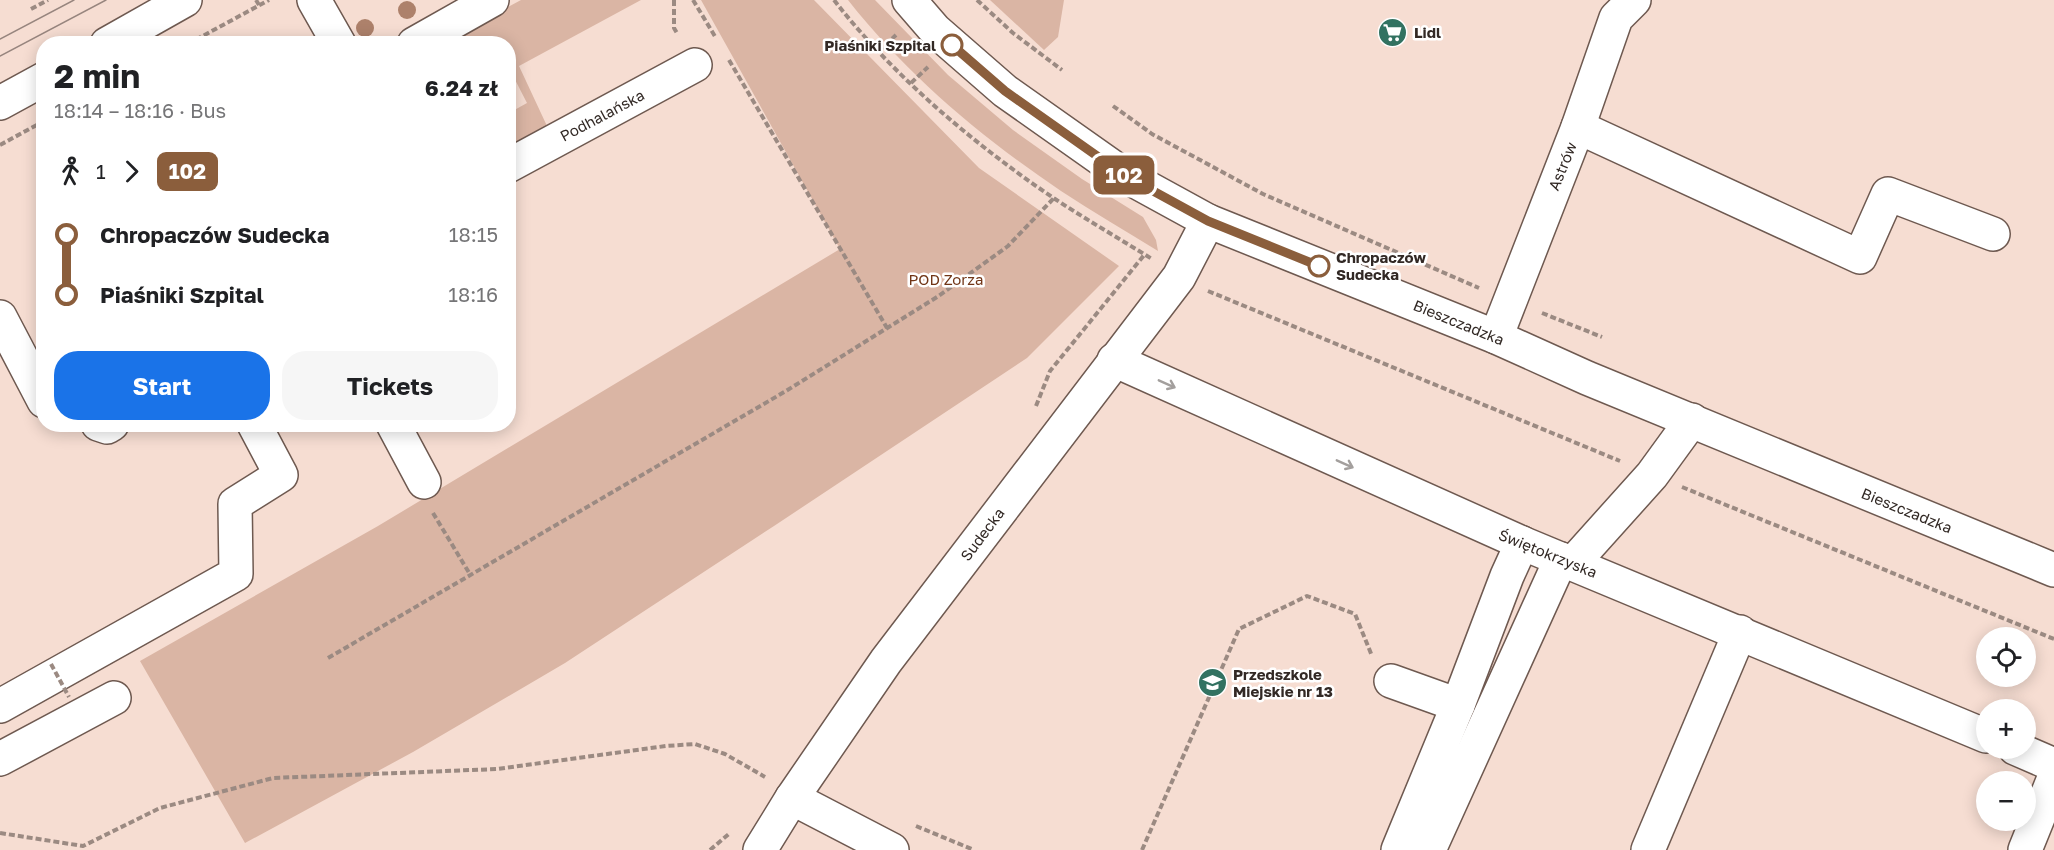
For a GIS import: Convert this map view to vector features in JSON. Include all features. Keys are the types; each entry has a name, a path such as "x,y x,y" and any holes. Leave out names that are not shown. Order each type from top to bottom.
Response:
{"street":[{"path":"121,36 185,0"},
{"path":"314,0 334,36"},
{"path":"428,36 492,0"},
{"name":"Bieszczadzka","path":"909,0 935,30 1005,91 1124,175 1208,221 1496,337 1587,378 2054,570"},
{"name":"Astrów","path":"1496,337 1578,128 1616,18 1634,0"},
{"name":"Podhalańska","path":"516,162 709,58"},
{"path":"0,103 36,83"},
{"path":"1578,128 1860,257 1888,194 1993,234"},
{"name":"Sudecka","path":"760,850 783,790 886,661 1179,277 1208,221"},
{"path":"0,317 36,386"},
{"name":"Świętokrzyska","path":"1114,360 1522,543 1976,732"},
{"path":"1429,850 1567,561 1652,475 1692,420"},
{"path":"0,706 236,574 235,504 281,475 258,432"},
{"path":"397,432 424,482"},
{"path":"1398,850 1458,705 1506,576 1522,543"},
{"path":"1648,850 1740,632"},
{"path":"1391,681 1458,705"},
{"path":"0,759 114,698"},
{"path":"2036,757 2054,765"},
{"path":"2025,850 2054,778"},
{"path":"783,790 892,850"}],"path":[{"path":"31,9 48,0"},
{"path":"256,0 259,5"},
{"path":"203,36 269,0"},
{"path":"693,0 717,41"},
{"path":"834,0 879,51 952,120 1054,198 1144,254 1050,371 1034,410"},
{"path":"977,0 1013,33 1062,70"},
{"path":"879,51 898,33"},
{"path":"709,58 887,328"},
{"path":"911,83 930,64"},
{"path":"1113,106 1152,134 1263,194 1509,300 1602,337"},
{"path":"0,145 36,125"},
{"path":"328,658 776,397 937,297 1008,246 1054,198"},
{"path":"1198,287 1630,465"},
{"path":"424,482 424,498 471,576"},
{"path":"1675,484 2054,639"},
{"path":"1142,850 1239,629 1307,596 1355,614 1372,654 1391,681"},
{"path":"51,664 69,697"},
{"path":"0,833 83,846 160,808 273,778 497,769 695,744 725,754 783,790"},
{"path":"911,824 974,850"}],"green space":[{"path":"521,0 641,0 519,66 547,126 516,143 516,109 527,103 516,82 516,36 455,36"},
{"name":"POD Zorza","path":"701,0 814,0 979,168 1119,266 1027,358 774,526 565,663 413,752 245,843 140,661 378,526 840,249"},
{"path":"848,0 875,0 948,75 1013,130 1082,179 1143,217 1156,240 1158,251 1061,191 974,127 895,54"},
{"path":"990,0 1064,0 1058,37 1044,50"}],"tram line":[{"path":"0,39 74,0"},
{"path":"38,36 106,0"},
{"path":"0,56 36,37"}],"bus line":[{"name":"102","path":"952,45 1005,91 1124,175 1208,221 1319,266"}],"place":[{"name":"Lidl","path":"1393,32"},
{"name":"Piaśniki Szpital","path":"952,45"},
{"name":"Chropaczów Sudecka","path":"1319,266"},
{"name":"Przedszkole Miejskie nr 13","path":"1212,683"}]}
